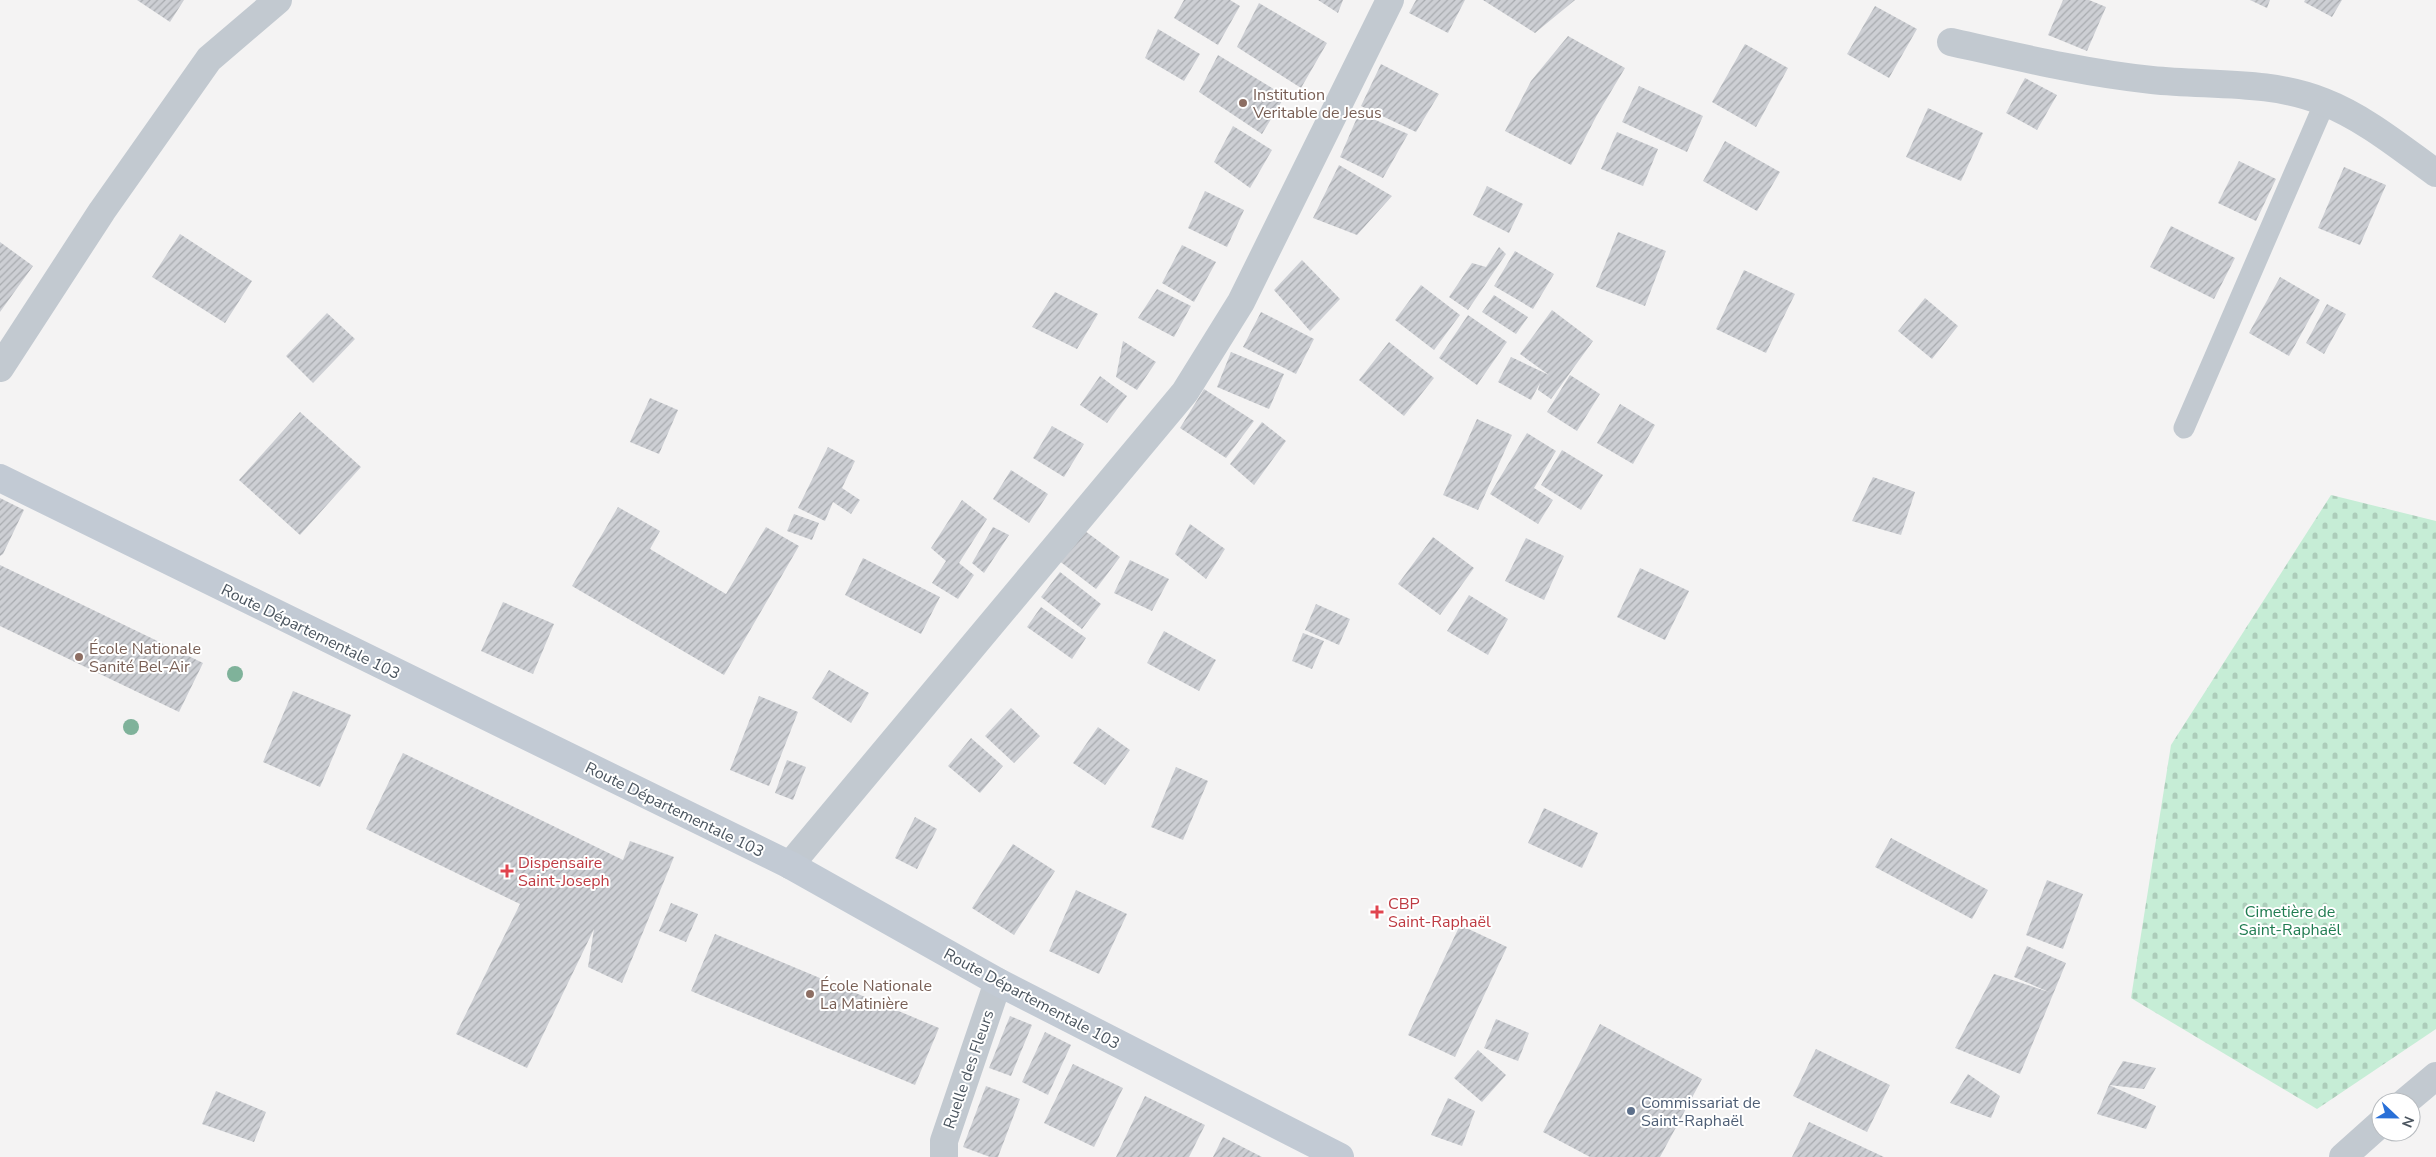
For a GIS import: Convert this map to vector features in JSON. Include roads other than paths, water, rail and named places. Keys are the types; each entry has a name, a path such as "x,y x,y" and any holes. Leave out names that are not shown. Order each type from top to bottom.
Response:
{"main road":[{"name":"Route Départementale 103","path":"0,478 790,865 998,982 1340,1157"}],"street":[{"path":"0,368 102,211 209,59 278,0"},
{"path":"790,865 1185,392 1242,302 1390,0"},
{"path":"1952,42 2104,75 2254,86 2293,92 2325,102 2358,119 2436,173"},
{"name":"Ruelle des Fleurs","path":"941,1152 998,982"},
{"path":"2417,1092 2436,1076"},
{"path":"2343,1157 2371,1132"}],"lane":[{"path":"2184,428 2325,102"}],"place":[{"name":"Institution Veritable de Jesus","path":"1243,103"},
{"name":"École Nationale Sanité Bel-Air","path":"79,657"},
{"name":"Dispensaire Saint-Joseph","path":"507,871"},
{"name":"CBP Saint-Raphaël","path":"1377,912"},
{"name":"École Nationale La Matinière","path":"810,994"},
{"name":"Commissariat de Saint-Raphaël","path":"1631,1111"}],"park label":[{"name":"Cimetière de Saint-Raphaël","path":"2290,920"}]}
